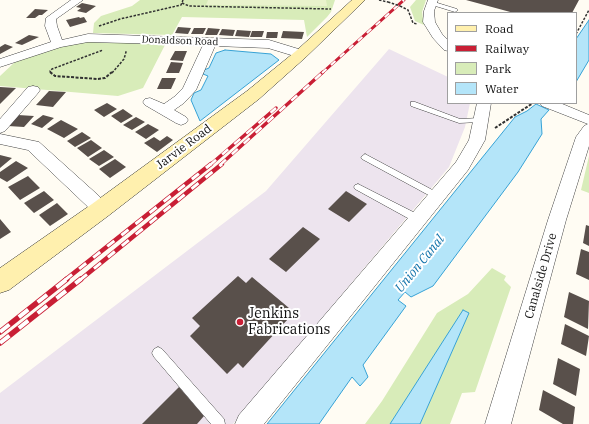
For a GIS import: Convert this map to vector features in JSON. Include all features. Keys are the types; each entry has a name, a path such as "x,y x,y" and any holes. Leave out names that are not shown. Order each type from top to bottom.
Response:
{"street":[{"path":"58,44 51,26 51,18 78,0"},
{"name":"Jarvie Road","path":"0,282 100,210 253,95 302,54 359,0"},
{"path":"432,2 428,12 429,22 437,36 447,47"},
{"name":"Donaldson Road","path":"0,63 58,44 88,38 269,44 302,54"},
{"path":"164,110 179,100 189,90 211,42"},
{"path":"0,128 34,90"},
{"path":"150,102 181,120"},
{"path":"248,424 462,166 478,130 484,104"},
{"path":"549,104 589,120"},
{"name":"Canalside Drive","path":"498,424 558,220 584,137 589,129"},
{"path":"0,139 33,146 93,201 100,210"}],"lane":[{"path":"432,2 455,10"},
{"path":"413,104 459,121 478,130"},
{"path":"365,157 437,196"},
{"path":"358,186 418,219"},
{"path":"158,353 219,424"}],"path":[{"path":"88,38 92,30 100,26 120,19 181,5 184,0"},
{"path":"379,0 408,10 413,23 420,24"},
{"path":"182,3 189,6 336,9"},
{"path":"577,32 589,10"},
{"path":"103,50 52,69 50,71 51,74 55,76 98,79 105,78 111,74 124,59 126,52 122,50"},
{"path":"478,130 531,104"}],"shaded area":[{"path":"389,49 447,77 447,104 470,104 465,127 449,167 233,424 0,424 0,393 266,191"}],"green space":[{"path":"140,0 335,0 331,12 307,37 304,20 182,17 172,35 93,33 94,23 101,16 132,6"},
{"path":"208,0 326,0 327,6 206,5"},
{"path":"416,0 426,0 422,12 424,25 415,21 410,7"},
{"path":"99,41 166,43 143,88 118,96 0,86 0,76 16,61 74,43"},
{"path":"589,156 589,193 581,190"},
{"path":"492,268 506,276 504,280 511,287 475,392 462,393 450,424 420,424 468,314 463,311 390,424 365,424 382,401 437,313 468,294"}],"water":[{"path":"589,20 589,60 577,80 577,38"},
{"path":"225,50 271,54 279,60 200,121 191,100 194,93 201,90 208,76 203,74 204,70 209,68 216,53"},
{"name":"Union Canal","path":"536,104 549,110 541,119 542,134 518,172 433,286 411,297 405,292 398,300 406,306 363,365 368,377 360,386 352,377 319,424 267,424 515,117 527,111"},
{"path":"463,310 469,313 420,424 390,424"}],"building":[{"path":"466,0 579,0 573,12 510,12"},
{"path":"82,3 96,6 86,13 77,11 81,8 76,7"},
{"path":"35,9 48,10 35,18 26,18"},
{"path":"84,17 87,22 70,27 66,20"},
{"path":"178,27 191,28 188,34 175,33"},
{"path":"194,28 206,28 203,34 191,34"},
{"path":"208,28 220,29 217,35 205,35"},
{"path":"222,29 235,30 233,36 219,35"},
{"path":"237,30 251,31 249,37 235,36"},
{"path":"252,31 264,31 262,37 250,37"},
{"path":"283,31 304,32 302,39 281,38"},
{"path":"267,32 278,32 277,38 266,38"},
{"path":"29,35 39,37 22,45 15,43"},
{"path":"5,44 13,47 0,54 0,47"},
{"path":"175,51 187,51 183,61 170,60"},
{"path":"171,62 183,63 179,73 166,73"},
{"path":"162,78 176,78 171,89 157,89"},
{"path":"0,87 16,88 0,104"},
{"path":"49,91 66,92 53,107 36,105"},
{"path":"107,103 117,109 104,117 94,110"},
{"path":"123,109 133,116 121,123 111,116"},
{"path":"18,115 34,116 24,127 8,126"},
{"path":"43,115 54,118 42,128 31,124"},
{"path":"136,117 145,122 132,130 123,125"},
{"path":"61,120 78,129 64,138 47,129"},
{"path":"148,124 159,130 146,139 135,132"},
{"path":"82,132 91,138 75,147 67,141"},
{"path":"167,136 173,140 157,152 144,143 154,137 160,141"},
{"path":"91,140 102,148 88,157 77,148"},
{"path":"104,150 114,157 99,166 89,159"},
{"path":"0,155 12,158 0,168"},
{"path":"115,159 126,167 110,178 99,169"},
{"path":"16,161 28,168 7,182 0,178 0,172"},
{"path":"28,176 40,188 20,200 8,187"},
{"path":"44,191 54,200 34,213 24,203"},
{"path":"346,191 367,204 349,222 328,209"},
{"path":"57,203 68,214 50,226 39,215"},
{"path":"0,219 11,232 0,239"},
{"path":"586,225 589,226 589,246 583,243"},
{"path":"303,227 320,239 286,272 269,259"},
{"path":"581,249 589,252 589,280 576,274"},
{"name":"Jenkins Fabrications","path":"238,276 246,283 252,277 289,308 283,314 288,319 243,368 238,363 227,374 190,336 200,326 192,318"},
{"path":"569,292 589,301 588,329 564,317"},
{"path":"565,324 589,336 586,356 561,344"},
{"path":"558,358 580,369 576,396 553,384"},
{"path":"179,387 204,416 197,424 142,424"},
{"path":"543,390 575,407 573,424 563,424 539,410"}],"railway":[{"path":"322,73 404,0"},
{"path":"220,165 323,72"},
{"path":"210,165 276,108"},
{"path":"65,280 211,164"},
{"path":"80,280 222,164"},
{"path":"0,332 67,279"},
{"path":"0,343 81,279"}],"place":[{"name":"Jenkins Fabrications","path":"240,322"}]}
